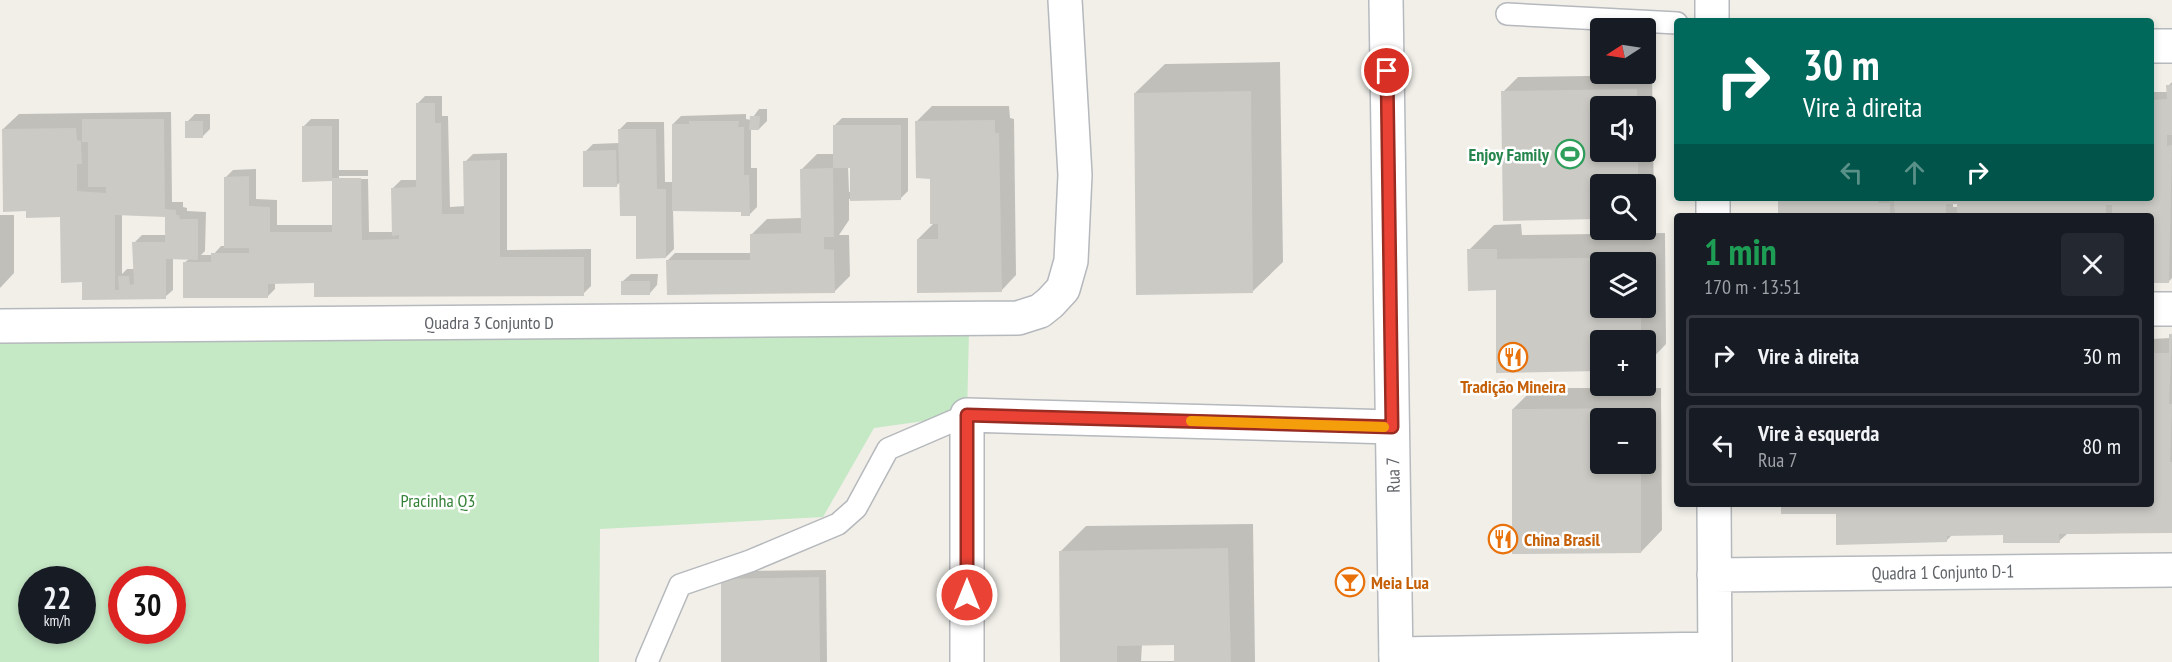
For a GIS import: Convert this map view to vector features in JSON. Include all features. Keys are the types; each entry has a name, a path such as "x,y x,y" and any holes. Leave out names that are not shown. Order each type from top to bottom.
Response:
{"street":[{"name":"Quadra 3 Conjunto D","path":"0,326 1018,318 1040,311 1063,289 1071,261 1075,175 1065,0"},
{"name":"Rua 7","path":"1386,0 1396,658"},
{"path":"1712,0 1712,18"},
{"path":"2154,46 2172,46"},
{"path":"2154,309 2172,309"},
{"path":"967,662 967,415 1392,427"},
{"path":"1396,658 1715,656 1714,507"},
{"name":"Quadra 1 Conjunto D-1","path":"1714,575 2172,570"}],"lane":[{"path":"1507,14 1674,23"},
{"path":"648,662 680,585 750,561 838,524 856,508 888,449 967,415"}],"green space":[{"name":"Pracinha Q3","path":"969,331 967,415 874,428 823,517 600,529 599,662 0,662 0,342"}],"building":[{"path":"2166,85 2172,85 2172,135 2167,135 2167,146 2172,145 2169,283 2154,283 2154,213 2112,213 2112,205 2106,205 2106,213 1957,213 1957,204 1946,204 1946,213 1895,213 1894,201 2154,201 2154,100 2167,99"},
{"name":"Enjoy Family","path":"1637,89 1637,96 1590,96 1590,162 1638,162 1638,174 1590,174 1590,219 1503,221 1501,91"},
{"path":"1251,91 1253,293 1136,295 1134,93"},
{"path":"416,103 435,103 435,123 441,123 442,214 464,214 463,161 500,160 500,257 584,257 584,296 314,297 314,283 268,284 268,298 183,298 183,262 211,262 211,253 249,253 249,248 224,248 224,177 249,176 249,206 270,207 270,232 332,232 332,181 302,182 302,126 332,126 332,178 361,178 362,240 399,239 399,235 392,236 391,188 416,187"},
{"path":"750,116 760,116 759,130 749,130"},
{"path":"82,119 164,119 165,209 176,210 176,215 179,215 180,219 198,219 198,260 166,259 166,299 82,300 82,282 61,283 60,217 26,218 26,211 3,212 2,129 76,128 77,140 81,141 82,164 77,164 77,191 106,193 106,187 88,187 88,142 82,142","holes":["115,215 165,217 165,242 132,242 134,284 130,285 129,276 118,276 119,290 115,290"]},
{"path":"995,120 995,133 999,133 1002,292 917,293 917,239 938,239 938,224 930,224 930,179 916,178 915,121"},
{"path":"185,121 203,121 203,138 185,138"},
{"path":"689,121 739,121 738,127 744,127 744,175 749,175 750,216 741,216 741,212 672,211 672,124 689,124"},
{"path":"833,125 901,125 901,200 850,201 850,168 833,168"},
{"path":"618,129 656,129 657,189 666,189 666,258 636,259 636,216 620,216"},
{"path":"616,150 617,187 583,187 583,151"},
{"path":"833,168 834,237 824,237 824,249 834,250 835,293 667,295 666,260 750,260 750,234 801,233 800,169"},
{"path":"1778,201 1890,203 1890,213 1778,213"},
{"path":"1467,249 1497,249 1497,259 1590,258 1590,318 1641,318 1641,330 1590,330 1590,371 1496,373 1496,290 1468,291"},
{"path":"621,281 650,281 650,295 621,295"},
{"path":"2169,334 2172,334 2169,404 2172,404 2170,462 2172,462 2172,533 2059,534 2060,543 2003,543 2003,535 1947,536 1947,542 1836,545 1836,514 1781,514 1781,507 2154,507 2154,353 2169,353"},
{"path":"1590,408 1590,474 1641,474 1641,553 1512,554 1512,409"},
{"path":"1228,548 1231,662 1174,662 1174,645 1117,646 1117,662 1060,662 1059,551"},
{"path":"819,577 820,662 721,662 721,579"}],"slow traffic":[{"path":"1191,421 1384,427"}],"place":[{"name":"Enjoy Family","path":"1570,154"},
{"name":"Tradição Mineira","path":"1513,357"},
{"name":"China Brasil","path":"1503,539"},
{"name":"Meia Lua","path":"1350,582"}],"route":[{"path":"967,595 967,415 1392,427 1387,71"}]}
